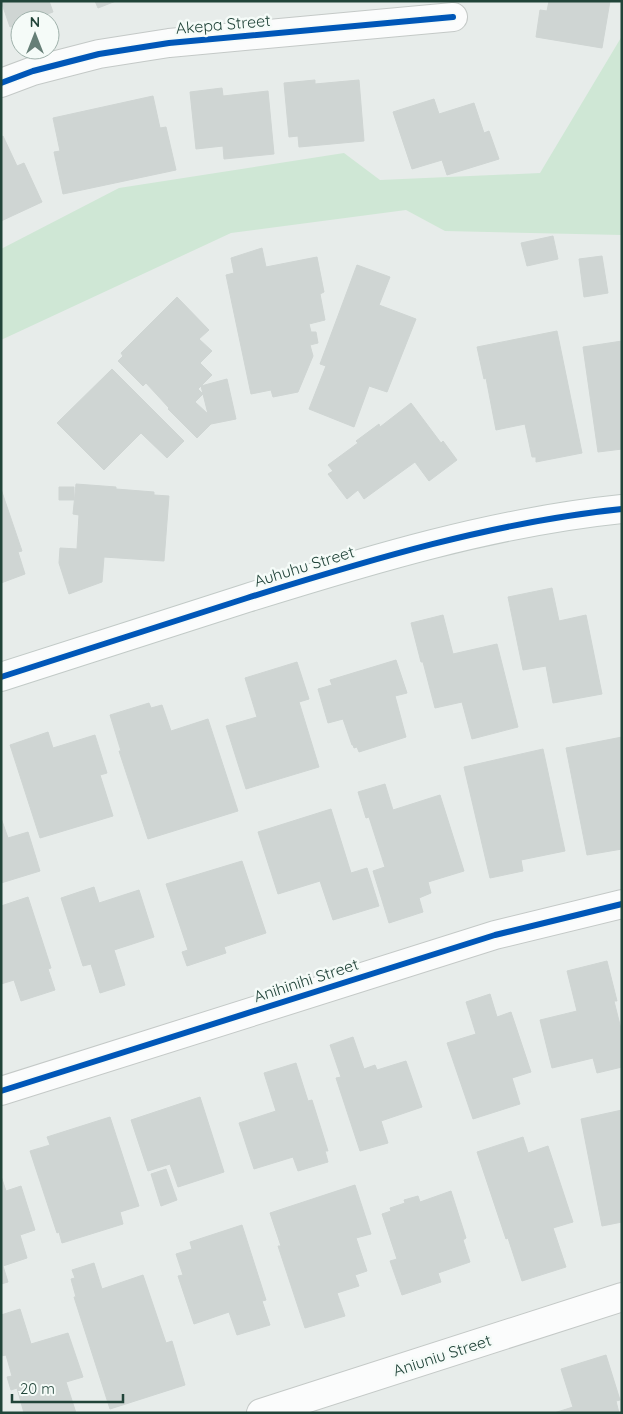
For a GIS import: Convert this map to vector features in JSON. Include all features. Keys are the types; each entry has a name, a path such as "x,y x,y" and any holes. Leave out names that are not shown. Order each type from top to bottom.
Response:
{"street":[{"name":"Akepa Street","path":"1,83 33,71 99,54 169,42 453,17"},
{"name":"Auhuhu Street","path":"1,676 364,562 527,523 622,509"},
{"name":"Anihinihi Street","path":"1,1091 495,935 622,904"},
{"name":"Aniuniu Street","path":"261,1413 622,1297"}],"green space":[{"path":"622,36 622,235 445,231 406,210 231,233 1,340 1,249 119,188 344,153 380,180 540,173"}],"building":[{"path":"1,1 49,1 52,10 10,10 10,27"},
{"path":"95,1 116,1 98,8"},
{"path":"549,1 610,1 602,48 536,37 540,10 547,11"},
{"path":"315,80 315,84 359,80 364,141 299,147 298,136 289,137 284,83"},
{"path":"222,88 223,96 268,91 274,154 224,159 223,146 196,149 190,92"},
{"path":"153,96 160,128 166,127 176,170 63,194 54,152 60,151 53,118"},
{"path":"434,99 439,114 474,103 484,133 489,131 499,159 447,175 442,160 412,169 393,112"},
{"path":"3,136 17,166 24,163 42,202 1,221 1,137"},
{"path":"553,236 558,259 527,266 521,243"},
{"path":"262,248 266,267 317,257 324,292 320,294 325,320 309,324 311,332 316,332 318,343 310,345 313,356 298,392 273,397 271,390 251,394 226,275 234,273 231,258"},
{"path":"602,256 608,293 584,297 579,259"},
{"path":"357,265 390,277 379,305 416,319 387,392 369,386 354,427 309,409 326,366 320,364"},
{"path":"177,297 209,330 199,339 212,351 200,363 212,375 201,386 227,379 236,419 211,424 197,438 168,409 146,383 143,386 118,361 123,356 121,353","holes":["203,394 208,414 195,402"]},
{"path":"557,331 582,453 536,462 536,457 532,457 525,424 496,430 486,378 484,379 477,347"},
{"path":"622,341 622,449 598,452 583,347"},
{"path":"112,369 184,441 167,458 141,433 104,470 57,423"},
{"path":"411,403 441,443 443,441 457,460 429,481 415,462 364,499 358,490 347,499 328,474 333,471 328,465 358,443 356,441 379,424 380,427"},
{"path":"76,484 116,487 116,489 154,492 154,495 169,496 164,561 104,557 102,582 69,594 59,563 60,548 77,549 79,515 73,514"},
{"path":"59,487 74,487 74,500 59,500"},
{"path":"1,489 22,551 18,552 25,574 1,583"},
{"path":"552,588 559,621 586,615 602,694 553,703 546,666 523,670 508,597"},
{"path":"443,615 453,654 497,644 518,727 472,739 462,702 435,708 411,623"},
{"path":"396,660 407,693 395,696 406,737 359,752 357,747 354,748 352,745 343,719 328,723 318,689 332,685 330,680"},
{"path":"297,662 309,699 299,702 319,767 246,789 226,726 257,717 245,678"},
{"path":"149,703 151,708 162,705 171,731 208,719 238,811 148,839 119,751 121,751 110,715"},
{"path":"48,732 53,748 95,735 107,773 100,775 113,816 40,838 10,745"},
{"path":"622,737 622,849 587,855 566,748"},
{"path":"543,749 565,851 521,860 523,871 490,878 464,767"},
{"path":"385,784 393,810 440,795 464,871 428,882 431,893 419,898 423,912 389,923 373,871 385,867 369,817 366,818 358,792"},
{"path":"331,809 351,873 367,868 379,906 333,920 320,881 278,894 258,832"},
{"path":"1,818 8,838 28,832 40,871 1,883"},
{"path":"242,861 266,933 224,947 226,953 187,966 182,952 188,950 166,884"},
{"path":"94,887 99,903 139,890 154,937 114,950 125,985 100,993 91,964 83,966 61,898"},
{"path":"28,897 51,968 48,969 55,990 21,1001 14,980 1,984 1,906"},
{"path":"607,961 617,1001 614,1001 622,1033 622,1067 597,1073 593,1058 552,1068 540,1020 577,1011 567,971"},
{"path":"490,994 497,1017 511,1012 531,1072 512,1078 520,1104 473,1119 447,1043 476,1034 466,1002"},
{"path":"353,1037 364,1069 375,1065 377,1070 406,1061 422,1107 381,1121 388,1143 360,1151 336,1078 341,1077 330,1045"},
{"path":"296,1063 308,1101 312,1100 328,1151 325,1151 328,1162 298,1171 293,1157 254,1169 239,1123 276,1111 264,1073"},
{"path":"200,1097 224,1172 178,1187 170,1164 148,1171 131,1120"},
{"path":"622,1110 622,1222 602,1226 581,1119"},
{"path":"110,1117 139,1206 120,1212 123,1224 62,1243 30,1151 50,1145 47,1137"},
{"path":"523,1137 528,1153 548,1146 573,1222 553,1228 566,1267 522,1281 477,1152"},
{"path":"166,1169 177,1200 161,1206 151,1174"},
{"path":"1,1176 6,1191 21,1186 35,1230 20,1235 27,1258 3,1266 8,1282 1,1284"},
{"path":"355,1185 371,1234 356,1238 367,1271 355,1275 359,1286 337,1293 345,1316 305,1328 278,1246 281,1246 270,1213"},
{"path":"451,1191 466,1238 463,1240 470,1262 438,1273 441,1282 402,1295 390,1261 397,1259 382,1214 391,1211 390,1208 405,1203 404,1200 418,1196 420,1202"},
{"path":"242,1225 266,1300 262,1301 270,1325 237,1335 229,1312 194,1324 178,1276 183,1275 176,1254 192,1249 190,1242"},
{"path":"94,1263 102,1289 143,1275 166,1343 172,1341 185,1385 110,1409 74,1297 76,1297 71,1279 75,1278 72,1270"},
{"path":"20,1309 31,1344 68,1333 83,1377 66,1382 76,1413 24,1413 17,1388 11,1390 7,1377 12,1376 6,1355 1,1356 1,1315"},
{"path":"606,1355 620,1400 616,1401 619,1413 554,1413 573,1407 561,1369"}],"cycle path":[{"path":"1,83 33,71 99,54 169,43 453,17"},
{"path":"1,677 247,598 432,544 527,523 622,509"},
{"path":"1,1091 495,935 622,904"}]}
